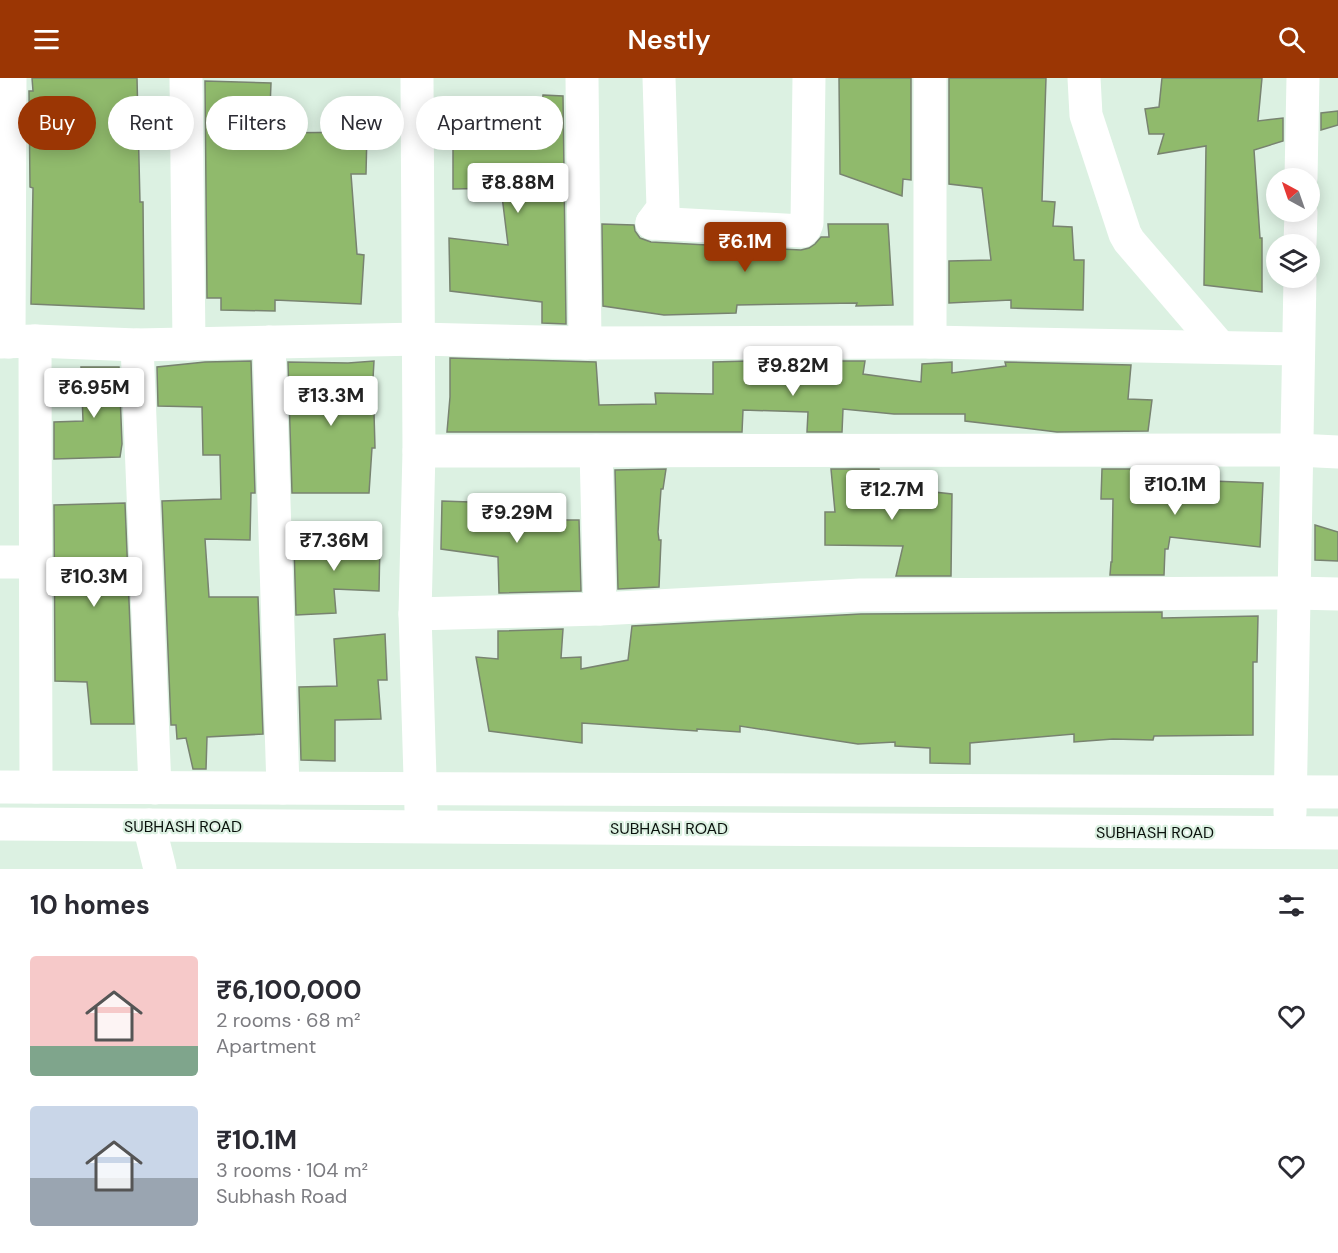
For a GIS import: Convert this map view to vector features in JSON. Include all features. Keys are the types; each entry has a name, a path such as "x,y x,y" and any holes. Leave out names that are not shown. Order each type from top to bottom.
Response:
{"street":[{"path":"10,78 15,342 35,562 36,788"},
{"path":"186,78 189,344"},
{"path":"417,78 419,451 415,614 421,827"},
{"path":"582,78 585,343"},
{"path":"658,78 663,208 652,223 802,231 807,223 809,78"},
{"path":"930,78 930,342"},
{"path":"1084,78 1086,115 1125,234 1220,347"},
{"path":"1301,168 1303,78"},
{"path":"1289,833 1300,288"},
{"path":"15,342 137,345 419,339 585,343 930,342 1299,349"},
{"path":"269,342 283,788"},
{"path":"137,345 155,788"},
{"path":"419,451 1297,450 1338,452"},
{"path":"596,451 600,609"},
{"path":"0,562 35,562"},
{"path":"415,614 600,609 860,595 1338,594"},
{"path":"0,787 1338,792"},
{"name":"SUBHASH ROAD","path":"0,824 1338,833"},
{"path":"149,825 160,869"}],"building":[{"path":"32,78 137,78 137,96 108,96 108,150 139,150 140,202 143,202 144,309 31,304 33,188 30,187 30,150 96,150 96,96 29,96 29,91 33,91"},
{"path":"839,78 911,78 911,180 903,179 902,196 840,174"},
{"path":"949,78 1046,78 1042,201 1055,202 1053,226 1072,227 1074,260 1084,260 1083,310 1011,308 1011,300 949,303 949,261 991,260 982,188 949,184"},
{"path":"1162,78 1262,78 1258,121 1283,118 1283,141 1254,150 1260,238 1262,238 1262,292 1204,285 1206,146 1158,154 1164,134 1149,134 1145,109 1159,107"},
{"path":"205,81 271,83 270,96 206,96 206,150 308,150 308,133 320,132 320,150 367,150 366,174 351,174 357,254 364,255 361,304 275,300 275,311 221,310 221,298 207,298"},
{"path":"563,96 566,324 542,323 542,302 450,291 449,238 508,245 501,188 453,189 453,150 563,150"},
{"path":"1338,111 1338,125 1321,130 1321,113"},
{"path":"602,224 634,225 640,238 651,242 801,250 809,248 821,237 829,237 828,224 888,224 893,305 856,306 857,303 737,305 736,313 664,315 603,306"},
{"path":"450,358 596,362 599,405 656,404 655,393 713,394 713,362 750,361 865,361 863,374 921,382 922,364 952,362 952,373 1006,366 1005,362 1131,365 1128,399 1152,400 1148,431 1057,432 965,421 965,414 894,414 843,409 842,432 807,432 808,412 743,410 742,432 447,432"},
{"path":"251,361 255,493 251,493 250,540 205,539 209,597 258,597 263,734 207,737 206,769 193,769 186,738 177,739 176,725 171,725 162,501 221,499 220,455 203,455 202,407 158,406 157,367 205,362"},
{"path":"374,361 371,414 374,413 375,448 372,448 369,493 292,493 288,362"},
{"path":"81,367 119,367 122,444 120,457 54,459 54,422 83,421"},
{"path":"666,469 663,489 661,489 658,532 659,540 661,540 659,587 618,589 615,470"},
{"path":"831,469 879,469 880,486 952,494 951,576 896,576 903,546 825,545 825,512 835,512"},
{"path":"1102,469 1159,469 1160,479 1263,483 1260,547 1170,537 1168,549 1165,549 1164,575 1110,575 1113,499 1101,499"},
{"path":"442,501 498,503 542,501 541,520 579,520 581,591 499,593 498,557 441,549"},
{"path":"125,503 134,724 91,724 87,682 55,681 54,505"},
{"path":"1315,525 1338,532 1338,561 1315,560"},
{"path":"380,540 379,591 334,589 336,613 296,615 294,545 328,541"},
{"path":"1162,612 1162,618 1258,616 1257,662 1253,662 1253,735 1154,736 1153,740 1113,739 1074,742 1074,734 970,743 970,764 930,763 930,748 895,746 895,742 858,744 740,726 740,732 582,723 582,743 489,731 476,657 498,659 498,631 563,629 561,658 581,657 581,669 628,660 632,626 861,614"},
{"path":"385,634 387,680 378,680 381,719 335,720 335,761 301,760 299,687 337,686 334,639"}]}
